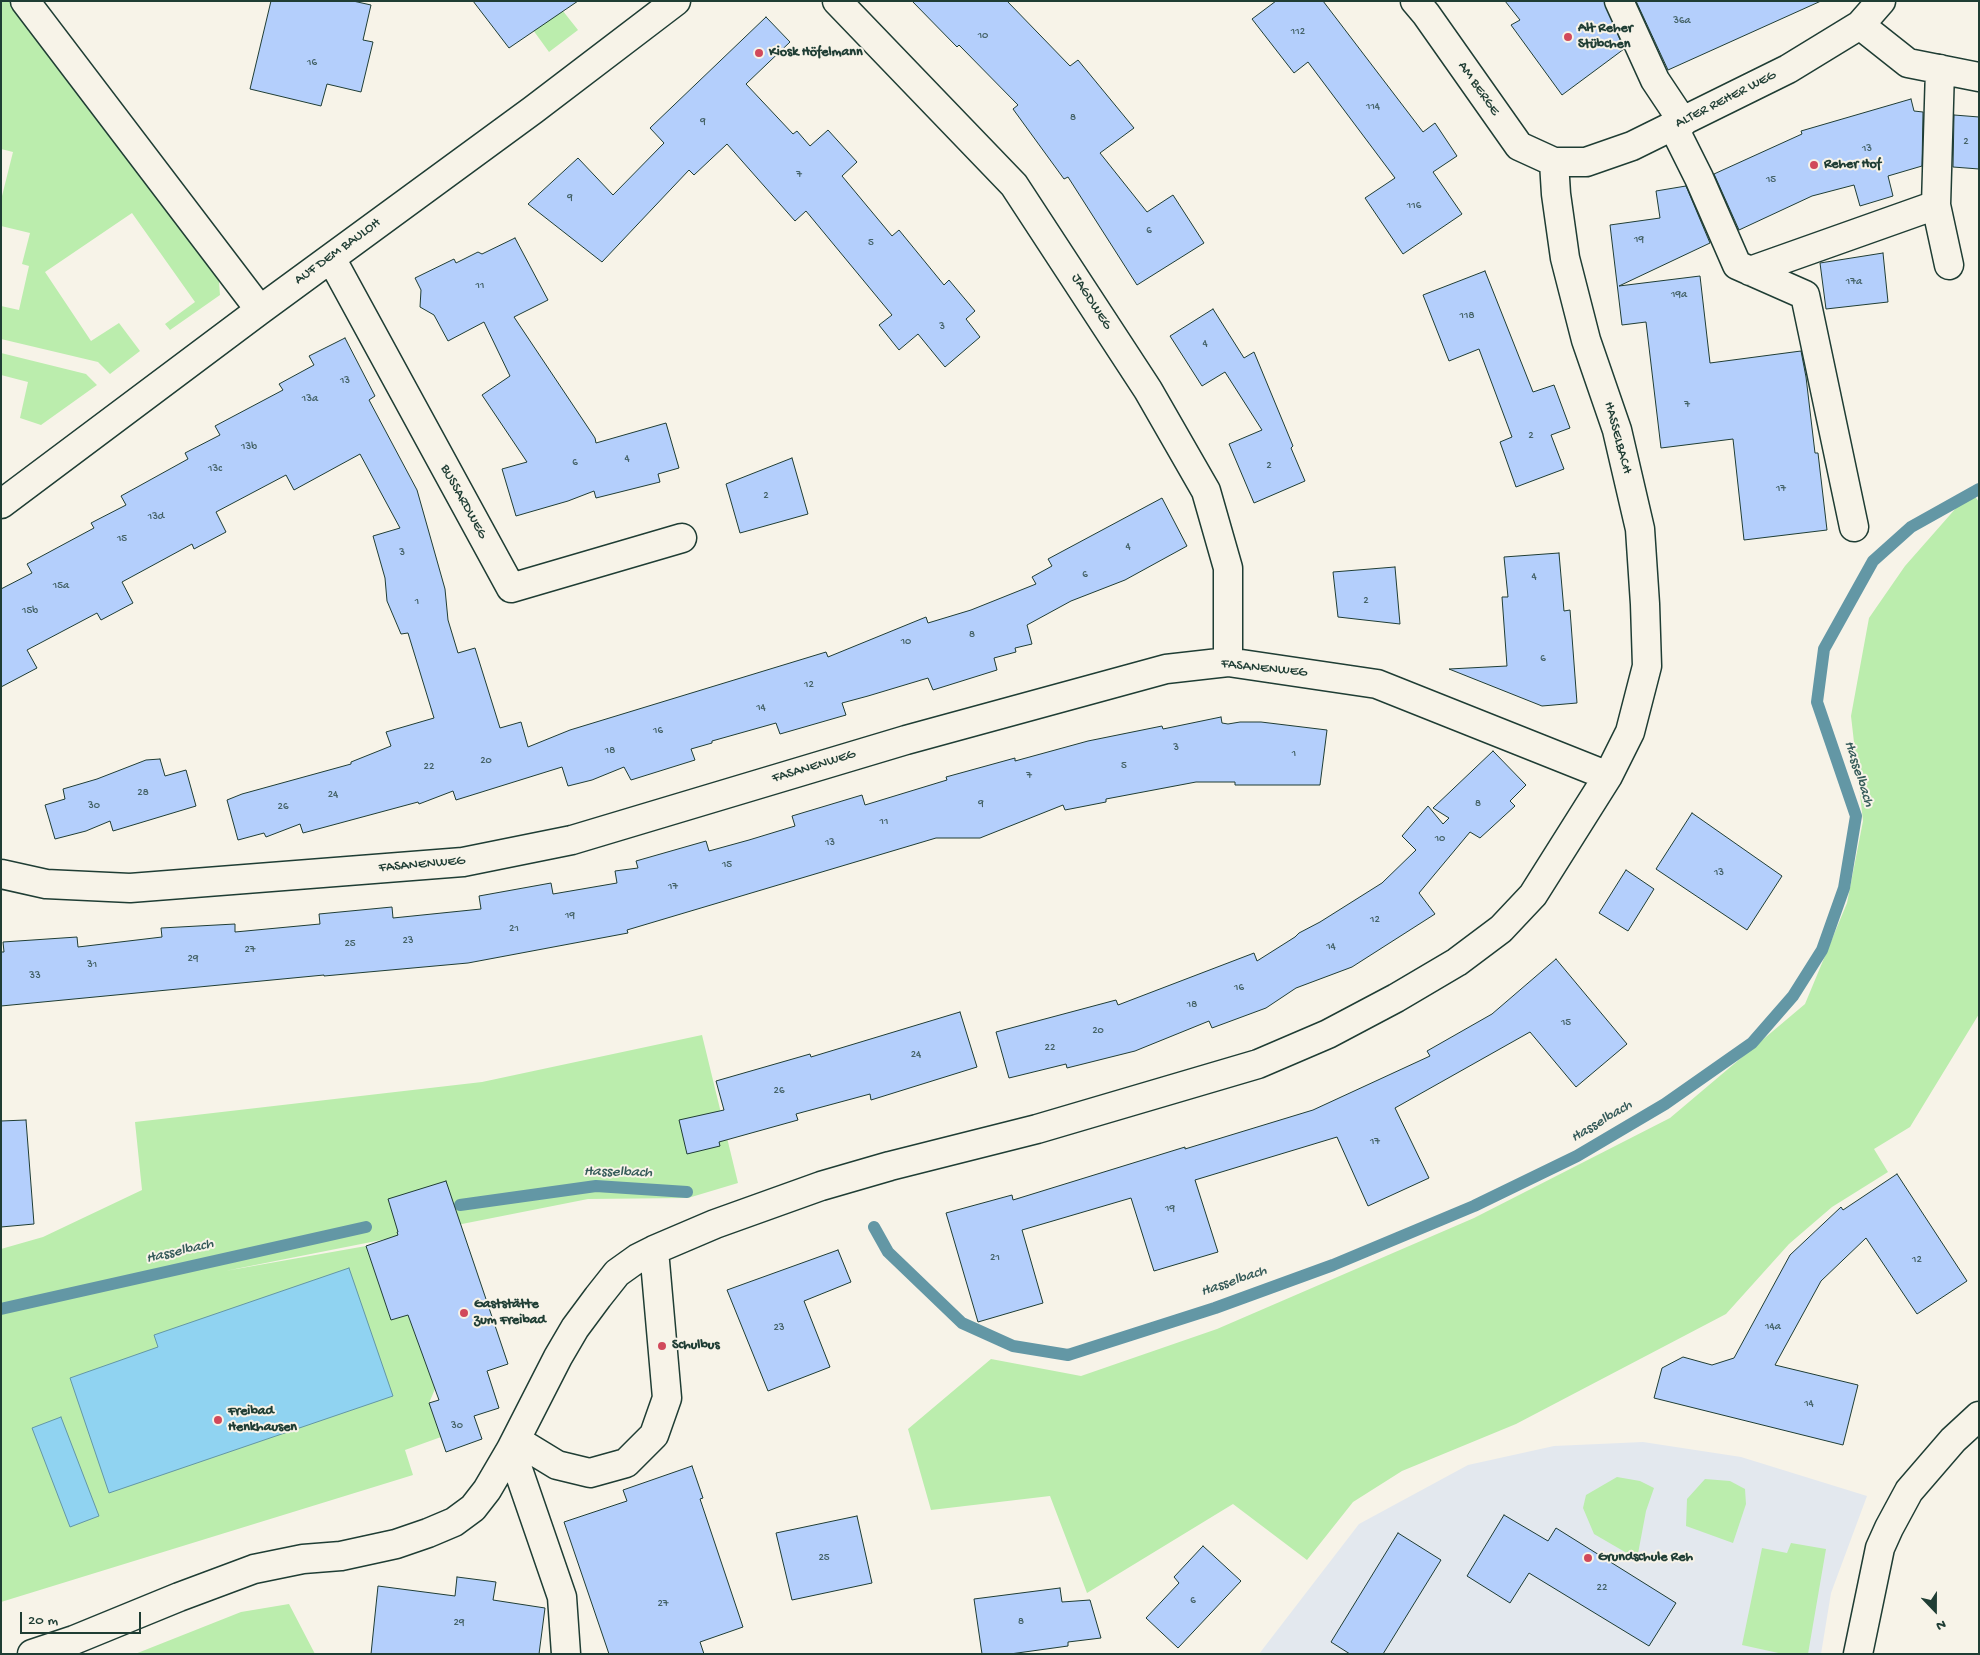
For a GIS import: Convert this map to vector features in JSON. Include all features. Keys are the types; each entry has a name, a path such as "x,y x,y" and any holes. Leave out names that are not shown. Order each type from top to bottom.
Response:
{"street":[{"path":"25,1 260,310"},
{"name":"AUF DEM BAULOH","path":"1,504 260,310 533,110 676,1"},
{"name":"JAGDWEG","path":"837,1 1014,184 1148,390 1206,491 1228,568 1228,662"},
{"name":"AM BERGE","path":"1415,1 1518,146 1554,162"},
{"path":"1619,1 1655,80 1678,124 1737,265 1805,295 1854,527"},
{"name":"ALTER REHER WEG","path":"1554,162 1586,162 1632,146 1678,124 1788,69 1860,25 1881,1"},
{"path":"1860,25 1908,63 1979,77"},
{"path":"1940,69 1936,205 1949,265"},
{"name":"HASSELBACH","path":"32,1654 74,1640 254,1569 303,1558 341,1556 396,1544 454,1522 473,1508 487,1490 514,1445 575,1328 617,1273 638,1258 654,1250 715,1224 821,1186 890,1166 1037,1129 1258,1064 1328,1034 1396,998 1457,962 1501,929 1533,895 1608,776 1630,732 1647,666 1640,529 1617,430 1586,340 1565,258 1556,194 1554,162"},
{"path":"1750,271 1936,205"},
{"name":"BUSSARDWEG","path":"331,258 511,588 682,538"},
{"name":"FASANENWEG","path":"1,874 46,884 130,888 463,862 572,840 906,740 1166,669 1228,662 1377,684 1608,776"},
{"path":"514,1445 557,1465 590,1473 626,1463 654,1435 667,1398 654,1250"},
{"path":"1858,1654 1880,1548 1889,1528 1910,1491 1953,1440 1979,1416"},
{"path":"514,1445 562,1597 566,1654"}],"shaded area":[{"name":"Grundschule Reh","path":"1643,1442 1741,1457 1867,1496 1831,1593 1821,1654 1259,1654 1359,1524 1468,1465 1554,1446"}],"green space":[{"path":"1,1 14,1 218,269 220,295 170,330 165,324 195,302 132,213 45,272 91,341 119,323 140,351 110,374 98,362 1,339 1,306 19,310 29,266 22,264 30,233 1,226 1,200 13,152 1,149"},
{"path":"512,1 555,1 578,30 549,52"},
{"path":"1,353 86,374 97,385 41,425 20,418 28,382 1,375"},
{"path":"1971,491 1979,502 1979,1014 1910,1127 1874,1149 1888,1172 1832,1207 1789,1244 1726,1314 1516,1424 1402,1471 1353,1502 1307,1560 1233,1504 1087,1593 1050,1496 931,1510 908,1429 991,1359 1081,1376 1217,1329 1474,1218 1670,1118 1805,1004 1847,903 1863,821 1851,716 1869,618 1905,566"},
{"path":"702,1035 738,1183 688,1198 588,1199 225,1271 366,1246 391,1320 408,1315 435,1389 429,1403 441,1437 405,1450 413,1475 1,1602 1,1249 43,1237 142,1190 135,1122 482,1082"},
{"path":"1617,1477 1640,1481 1654,1488 1646,1511 1637,1559 1594,1534 1583,1508 1586,1495"},
{"path":"1705,1479 1730,1481 1745,1489 1746,1504 1733,1543 1686,1526 1687,1499"},
{"path":"1791,1543 1826,1549 1808,1654 1783,1654 1742,1645 1762,1548 1787,1553"},
{"path":"289,1604 315,1654 135,1654 241,1612"}],"water":[{"path":"349,1268 393,1396 109,1493 70,1378 158,1347 154,1335"},
{"path":"61,1417 99,1516 70,1527 32,1428"}],"building":[{"path":"271,1 353,1 371,5 363,40 373,42 361,92 327,84 321,106 250,89"},
{"path":"473,1 578,1 509,48"},
{"path":"912,1 1007,1 1070,66 1078,60 1134,128 1100,153 1147,212 1173,195 1204,243 1137,285 1068,177 1064,179 1013,109 1018,105 959,45 957,47"},
{"path":"1276,1 1323,1 1423,132 1435,123 1457,156 1433,172 1462,214 1403,254 1365,198 1395,178 1308,62 1294,73 1252,19"},
{"name":"Alt Reher Stübchen","path":"1505,1 1604,1 1624,49 1562,95 1511,25 1520,20"},
{"path":"1636,1 1821,1 1668,70"},
{"path":"766,17 790,42 746,84 793,134 797,131 810,146 828,130 857,162 842,176 892,236 899,230 944,285 949,280 975,311 966,319 980,337 945,367 918,334 899,350 879,325 892,315 806,211 795,221 727,144 694,175 689,170 602,262 528,204 578,158 613,195 664,143 650,128"},
{"path":"1911,99 1914,111 1923,112 1922,166 1888,176 1893,196 1860,206 1854,185 1812,196 1739,230 1714,174 1802,134 1801,131"},
{"path":"1954,115 1979,117 1979,169 1953,167"},
{"path":"1686,186 1710,243 1619,286 1700,276 1710,363 1801,351 1815,453 1818,453 1827,530 1744,540 1733,439 1661,448 1646,322 1622,325 1610,225 1660,218 1656,191"},
{"path":"515,238 548,300 514,317 595,438 596,443 666,423 679,468 658,474 660,482 596,498 594,491 568,501 516,516 502,469 527,462 482,395 510,376 484,322 448,341 434,315 420,307 421,290 415,278 454,259 456,263 478,252 482,254"},
{"path":"1883,253 1888,302 1826,309 1820,263"},
{"path":"1485,271 1533,392 1554,385 1570,428 1551,435 1564,469 1516,487 1500,442 1512,437 1479,349 1449,361 1423,295"},
{"path":"1213,309 1244,358 1254,352 1293,446 1291,448 1305,481 1254,503 1229,444 1262,430 1225,372 1202,386 1170,336"},
{"path":"345,338 375,396 369,400 417,490 445,589 448,620 458,653 475,648 500,728 521,722 528,747 570,730 826,652 828,657 926,617 928,623 971,610 1036,584 1032,577 1052,566 1048,559 1162,498 1187,546 1125,580 1071,601 1027,625 1032,644 1015,648 1016,652 994,658 997,670 933,690 928,678 842,703 846,715 780,734 776,723 712,741 712,743 691,749 695,760 631,780 624,767 592,780 568,786 562,767 456,800 453,791 419,804 418,802 303,833 300,824 266,837 264,833 238,840 227,800 242,794 351,764 351,762 391,746 386,732 434,718 408,633 401,634 387,601 385,578 373,536 400,528 360,454 294,490 286,475 216,512 226,532 194,549 192,544 122,582 133,603 101,620 97,613 27,650 37,668 1,687 1,589 32,573 27,564 94,528 91,523 126,505 121,496 188,459 185,453 220,435 215,426 283,390 279,384 314,365 309,356"},
{"path":"792,458 808,514 740,533 726,484"},
{"path":"1559,553 1564,611 1570,610 1577,703 1542,706 1449,669 1507,666 1502,597 1508,597 1504,557"},
{"path":"1395,567 1400,624 1338,617 1333,572"},
{"path":"1221,717 1222,723 1228,724 1261,722 1327,730 1320,785 1235,785 1235,782 1196,782 1106,799 1106,802 1065,810 1063,805 980,838 936,838 627,930 628,933 468,963 1,1006 1,952 4,952 3,942 77,937 78,947 162,937 161,928 235,924 235,932 320,924 319,914 392,907 393,918 481,909 479,896 551,883 553,894 617,883 615,871 638,868 636,861 706,841 709,851 749,840 795,826 792,816 862,795 865,805 947,780 946,777 1015,758 1015,761 1088,741 1162,726 1163,729"},
{"path":"1493,751 1526,785 1510,801 1515,806 1480,838 1470,832 1419,893 1435,914 1352,967 1296,988 1266,1008 1212,1028 1209,1021 1135,1051 1067,1068 1066,1064 1009,1078 996,1032 1116,1000 1118,1005 1254,953 1257,961 1299,933 1382,883 1416,850 1402,836 1428,806 1443,824 1449,818 1433,808"},
{"path":"160,759 165,776 186,770 196,806 113,831 110,821 86,831 55,839 45,805 65,799 63,789 97,779 146,760"},
{"path":"1692,813 1782,876 1747,930 1656,869"},
{"path":"1626,870 1654,889 1628,931 1599,913"},
{"path":"1556,959 1627,1044 1576,1087 1530,1032 1395,1108 1429,1178 1368,1206 1337,1137 1195,1180 1218,1252 1154,1271 1131,1198 1022,1230 1043,1303 978,1322 946,1213 1012,1195 1013,1200 1313,1110 1430,1056 1427,1051 1492,1014"},
{"path":"960,1012 977,1067 871,1100 870,1094 796,1114 798,1120 719,1142 720,1146 687,1154 679,1120 724,1110 716,1081 810,1054 811,1057"},
{"path":"26,1120 34,1224 1,1227 1,1121"},
{"path":"1897,1174 1967,1281 1917,1314 1866,1238 1821,1281 1775,1365 1858,1385 1843,1445 1654,1398 1662,1368 1683,1357 1712,1365 1734,1358 1790,1255 1841,1207 1843,1210"},
{"path":"446,1181 508,1364 487,1371 499,1408 474,1416 482,1439 446,1452 429,1403 439,1400 408,1315 391,1320 366,1246 398,1235 388,1199"},
{"path":"838,1250 851,1282 804,1301 830,1367 768,1391 727,1290"},
{"path":"692,1466 703,1498 700,1499 743,1627 700,1642 704,1654 609,1654 564,1522 627,1501 623,1490"},
{"path":"1504,1515 1548,1541 1556,1528 1676,1603 1649,1646 1529,1573 1510,1603 1467,1576"},
{"path":"857,1516 872,1583 792,1600 776,1533"},
{"path":"1398,1533 1441,1560 1383,1654 1350,1654 1331,1642"},
{"path":"1203,1546 1241,1581 1178,1648 1146,1618 1179,1583 1174,1577"},
{"path":"457,1577 496,1582 493,1600 545,1608 539,1654 371,1654 378,1586 455,1596"},
{"path":"1060,1588 1062,1602 1090,1600 1101,1638 1068,1642 1068,1646 1010,1654 982,1654 974,1599"}],"waterway":[{"name":"Hasselbach","path":"874,1227 888,1252 962,1323 1013,1346 1068,1355 1215,1308 1333,1265 1474,1206 1577,1156 1665,1104 1752,1043 1793,996 1822,950 1844,888 1856,816 1817,702 1824,649 1873,561 1911,527 1979,489"},
{"name":"Hasselbach","path":"460,1205 596,1186 687,1192"},
{"name":"Hasselbach","path":"1,1309 366,1227"}],"place":[{"name":"Alt Reher Stübchen","path":"1568,37"},
{"name":"Kiosk Höfelmann","path":"759,53"},
{"name":"Reher Hof","path":"1814,165"},
{"name":"Gaststätte zum Freibad","path":"464,1313"},
{"name":"Schulbus","path":"662,1346"},
{"name":"Freibad Henkhausen","path":"218,1420"},
{"name":"Grundschule Reh","path":"1588,1558"}]}
